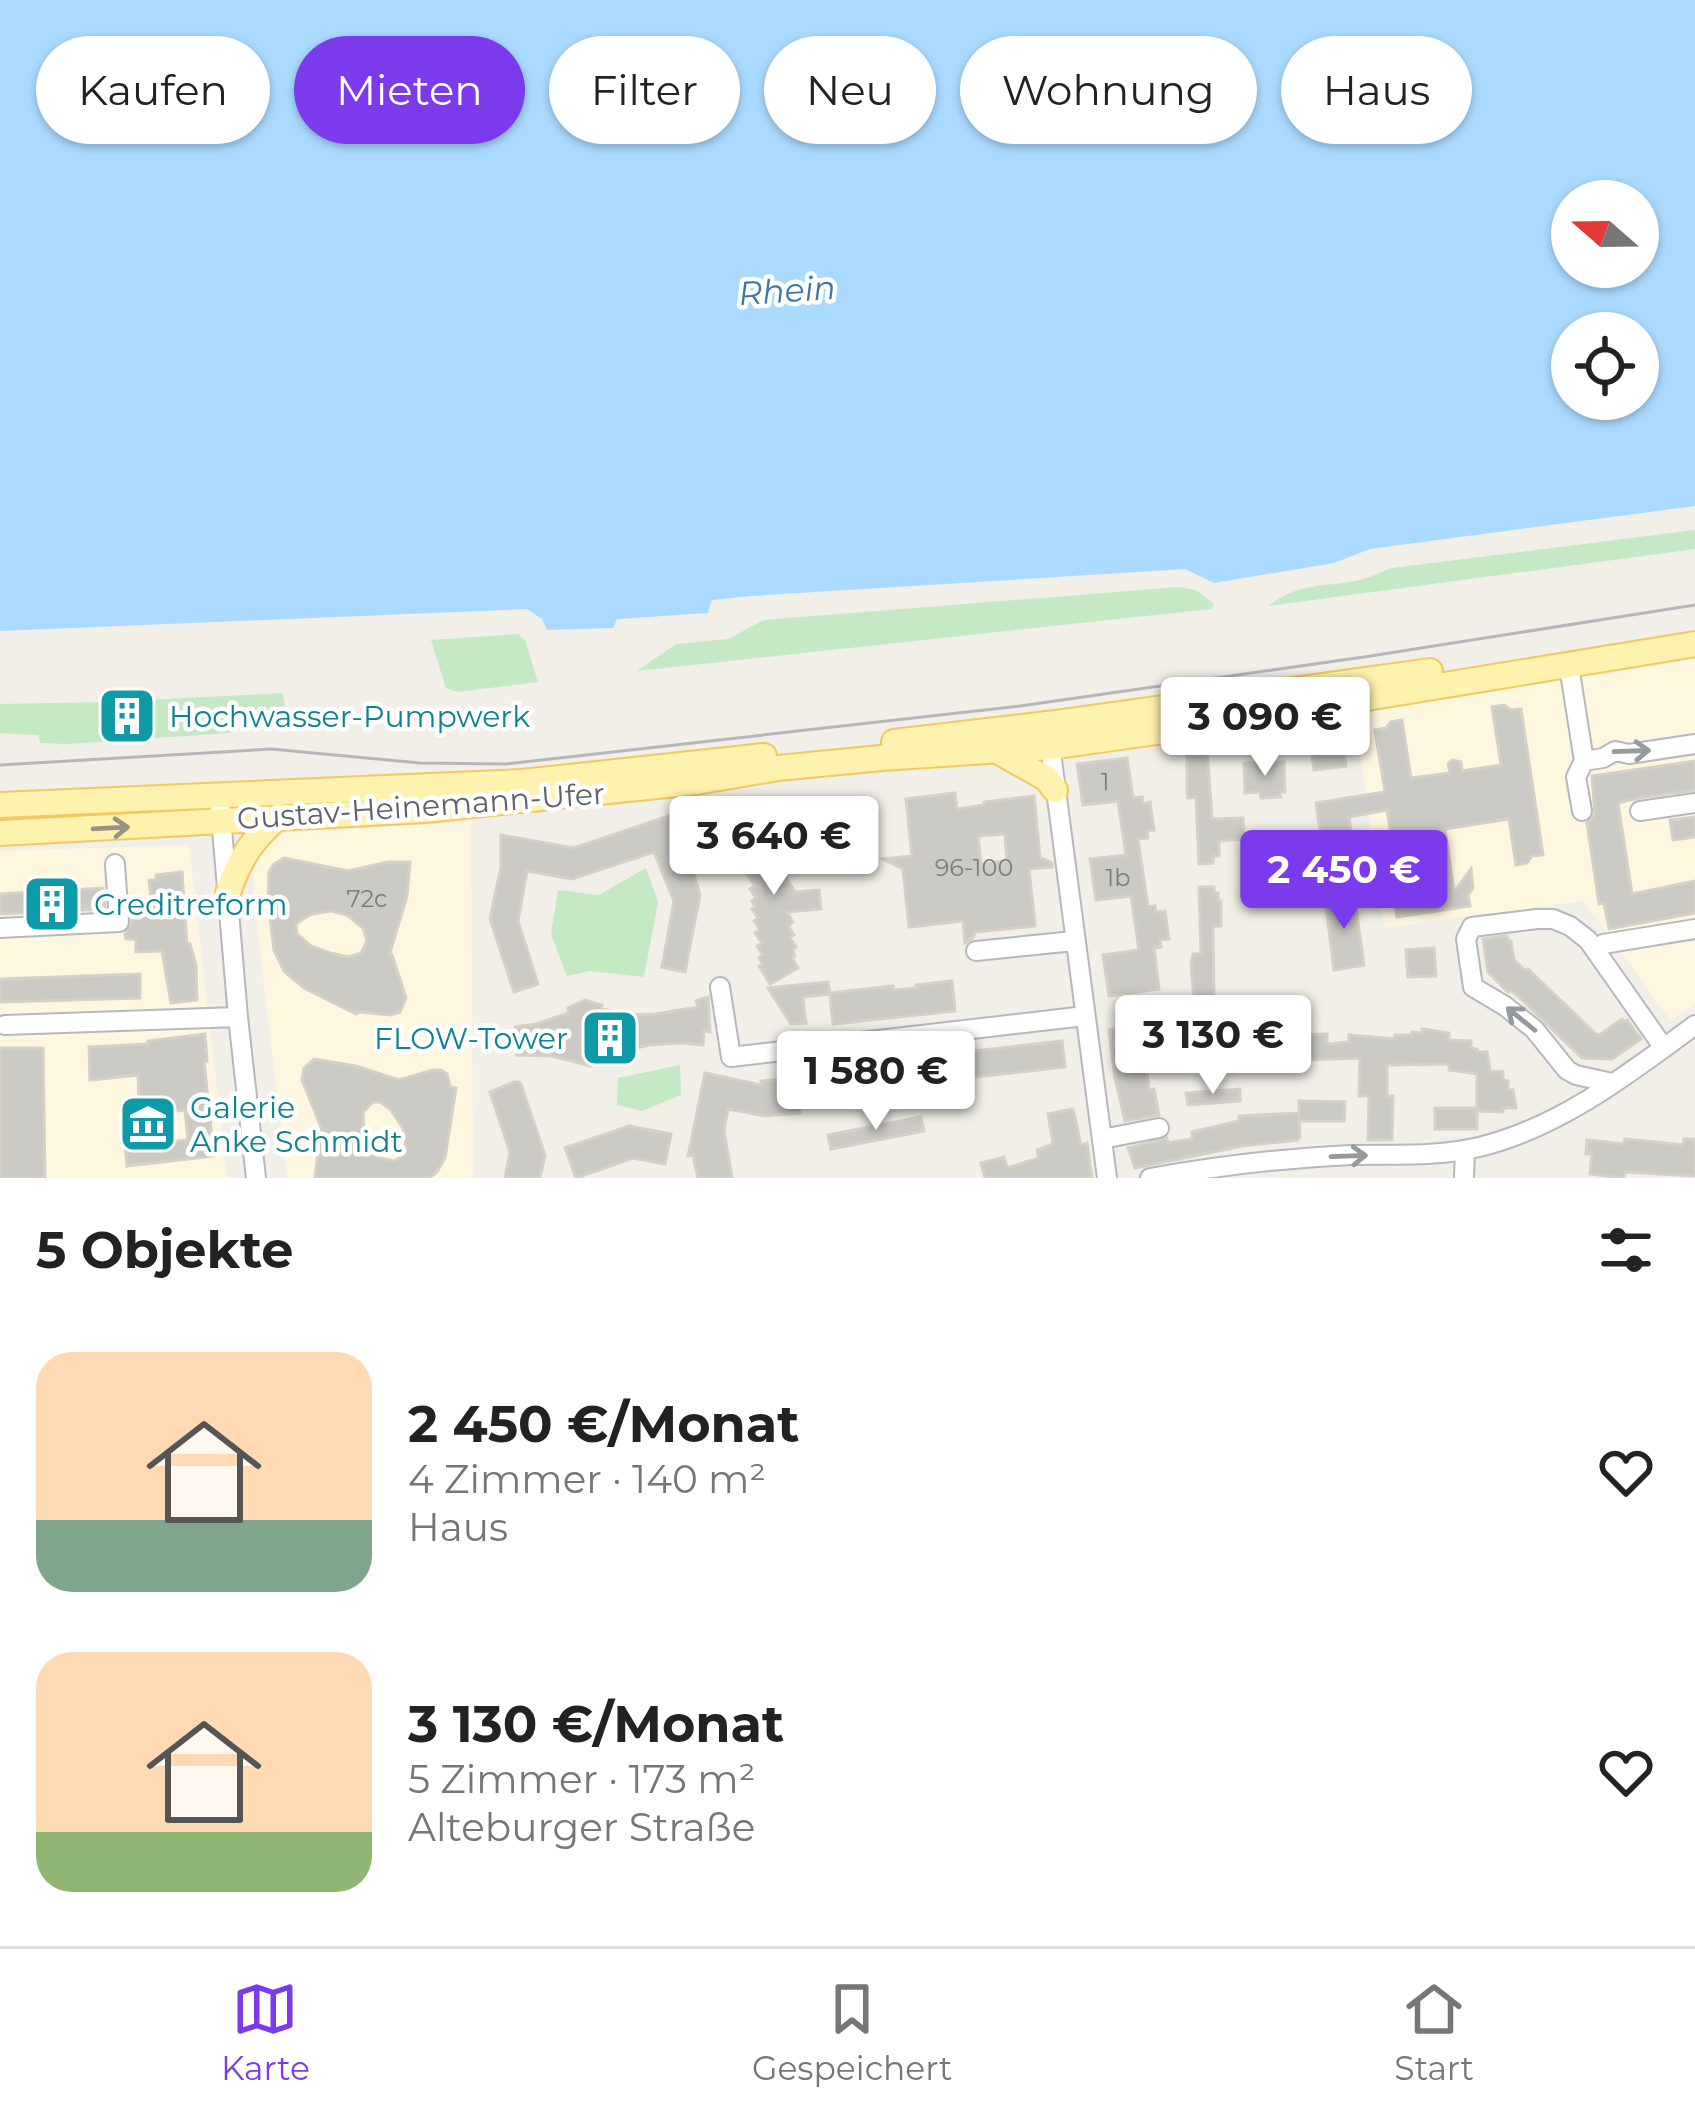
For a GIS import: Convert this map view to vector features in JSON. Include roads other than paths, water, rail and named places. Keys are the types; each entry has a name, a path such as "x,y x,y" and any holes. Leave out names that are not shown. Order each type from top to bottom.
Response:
{"main road":[{"name":"Gustav-Heinemann-Ufer","path":"0,833 425,810 696,782 778,768 999,752 1049,736 1695,628"},
{"name":"Gustav-Heinemann-Ufer","path":"0,805 522,782 1049,736 1569,666 1694,644"},
{"path":"999,752 1047,779 1055,790"},
{"path":"228,892 253,839 280,816"}],"street":[{"path":"1694,644 1695,658"},
{"path":"1569,666 1584,761 1576,777 1582,812"},
{"path":"1049,736 1107,1178"},
{"path":"1584,761 1615,751 1629,754 1695,744"},
{"path":"219,794 256,1178"},
{"path":"1640,811 1695,803"},
{"path":"0,928 119,922 115,864"},
{"path":"1612,1083 1567,1070 1534,1029 1473,986 1466,939 1472,927 1537,919 1570,926 1588,940 1664,1048"},
{"path":"1603,944 1695,929"},
{"path":"976,951 1074,940"},
{"path":"720,988 731,1057 1085,1016"},
{"path":"1131,1008 1133,1017 1158,1021 1168,1029"},
{"path":"5,1025 238,1017"},
{"path":"1150,1178 1275,1160 1438,1155 1483,1146 1579,1105 1695,1025"},
{"path":"1102,1139 1159,1128"},
{"path":"1464,1178 1465,1150"},
{"path":"1437,1178 1438,1155"}],"water":[{"name":"Rhein","path":"0,0 1695,0 1695,506 1370,549 1334,563 1214,583 1185,569 751,596 712,600 708,613 617,619 613,628 547,630 542,619 527,609 0,631"}],"tram line":[{"path":"0,765 271,749 420,763 506,764 1020,706 1695,605"}],"place":[{"name":"Hochwasser-Pumpwerk","path":"127,716"},
{"name":"Creditreform","path":"52,904"},
{"name":"FLOW-Tower","path":"610,1038"},
{"name":"Galerie Anke Schmidt","path":"148,1124"}]}
